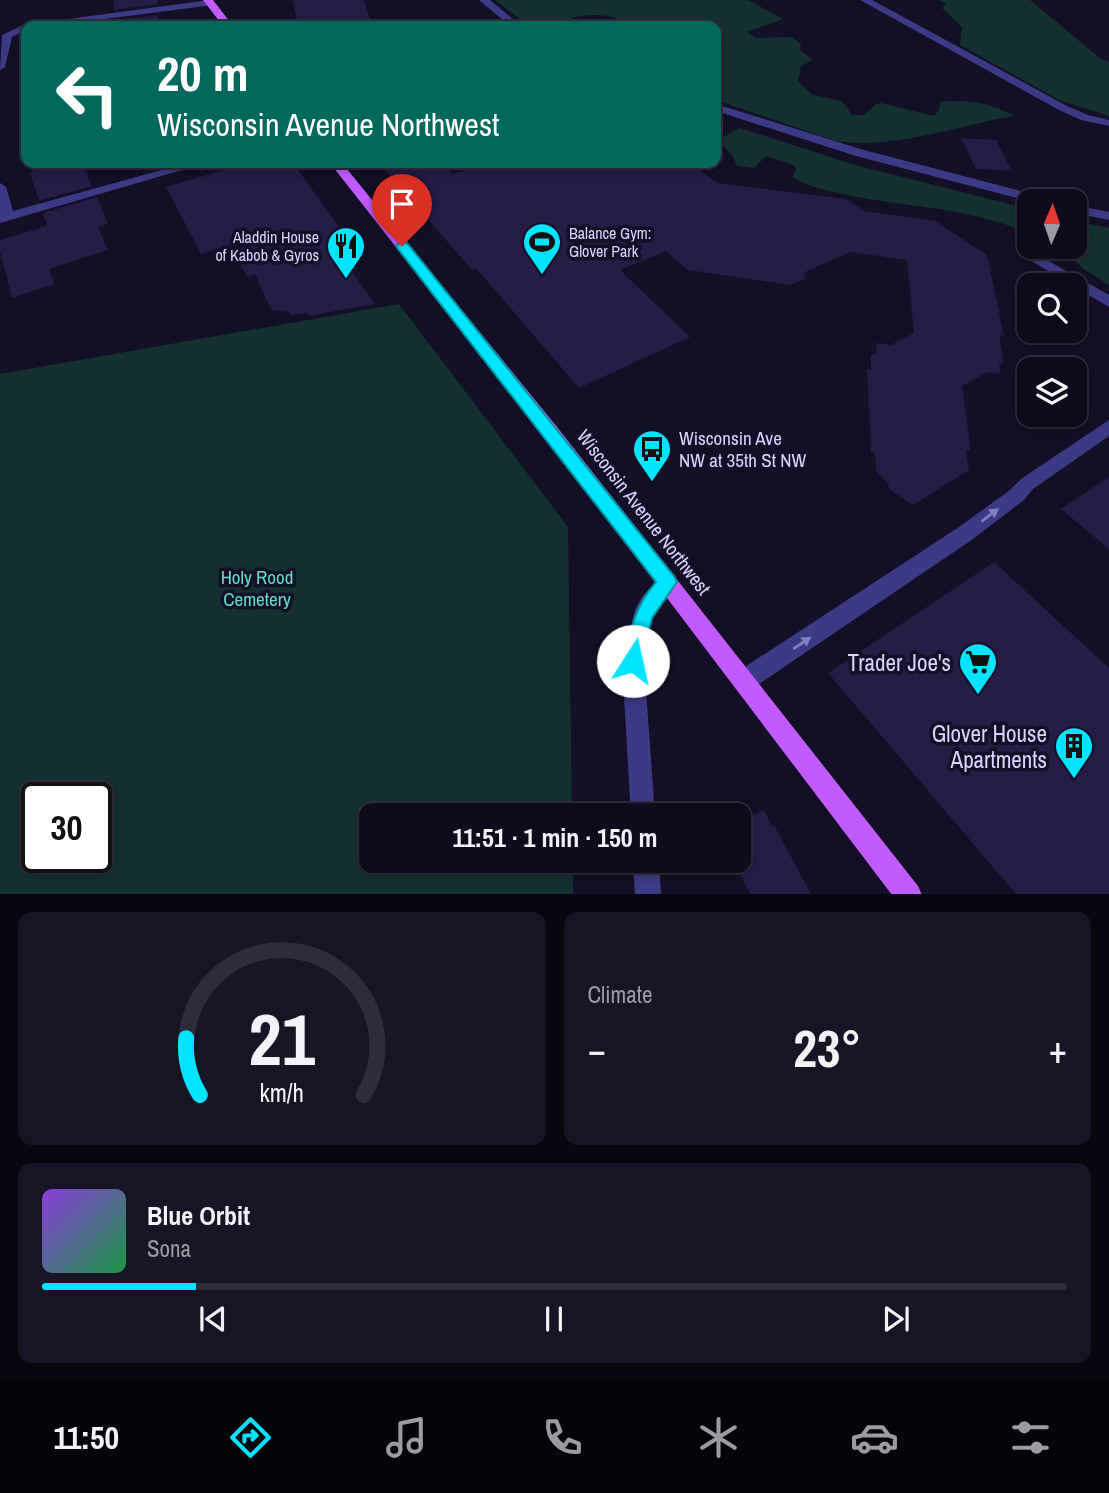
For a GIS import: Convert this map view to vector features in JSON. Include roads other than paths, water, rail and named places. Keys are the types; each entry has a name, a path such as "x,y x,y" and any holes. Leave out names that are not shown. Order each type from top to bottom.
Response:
{"main road":[{"path":"209,2 224,21"},
{"name":"Wisconsin Avenue Northwest","path":"340,168 745,680 909,894"}],"street":[{"path":"484,0 510,21"},
{"path":"865,0 1043,97 1085,118 1109,123"},
{"path":"73,21 209,2"},
{"path":"0,67 7,35 21,29"},
{"path":"721,109 859,153 1017,194"},
{"path":"0,187 4,218 182,168"},
{"path":"1087,212 1109,216"},
{"path":"1038,259 1109,302"},
{"path":"745,680 966,533 1017,495 1027,484 1109,427"},
{"path":"642,803 633,661 635,644 649,604 668,582"},
{"path":"647,873 648,894"}],"place":[{"name":"Balance Gym: Glover Park","path":"542,276"},
{"name":"Aladdin House of Kabob & Gyros","path":"346,280"},
{"name":"Wisconsin Ave NW at 35th St NW","path":"652,483"},
{"name":"Trader Joe's","path":"978,696"},
{"name":"Glover House Apartments","path":"1074,780"}],"park label":[{"name":"Holy Rood Cemetery","path":"257,588"}]}
